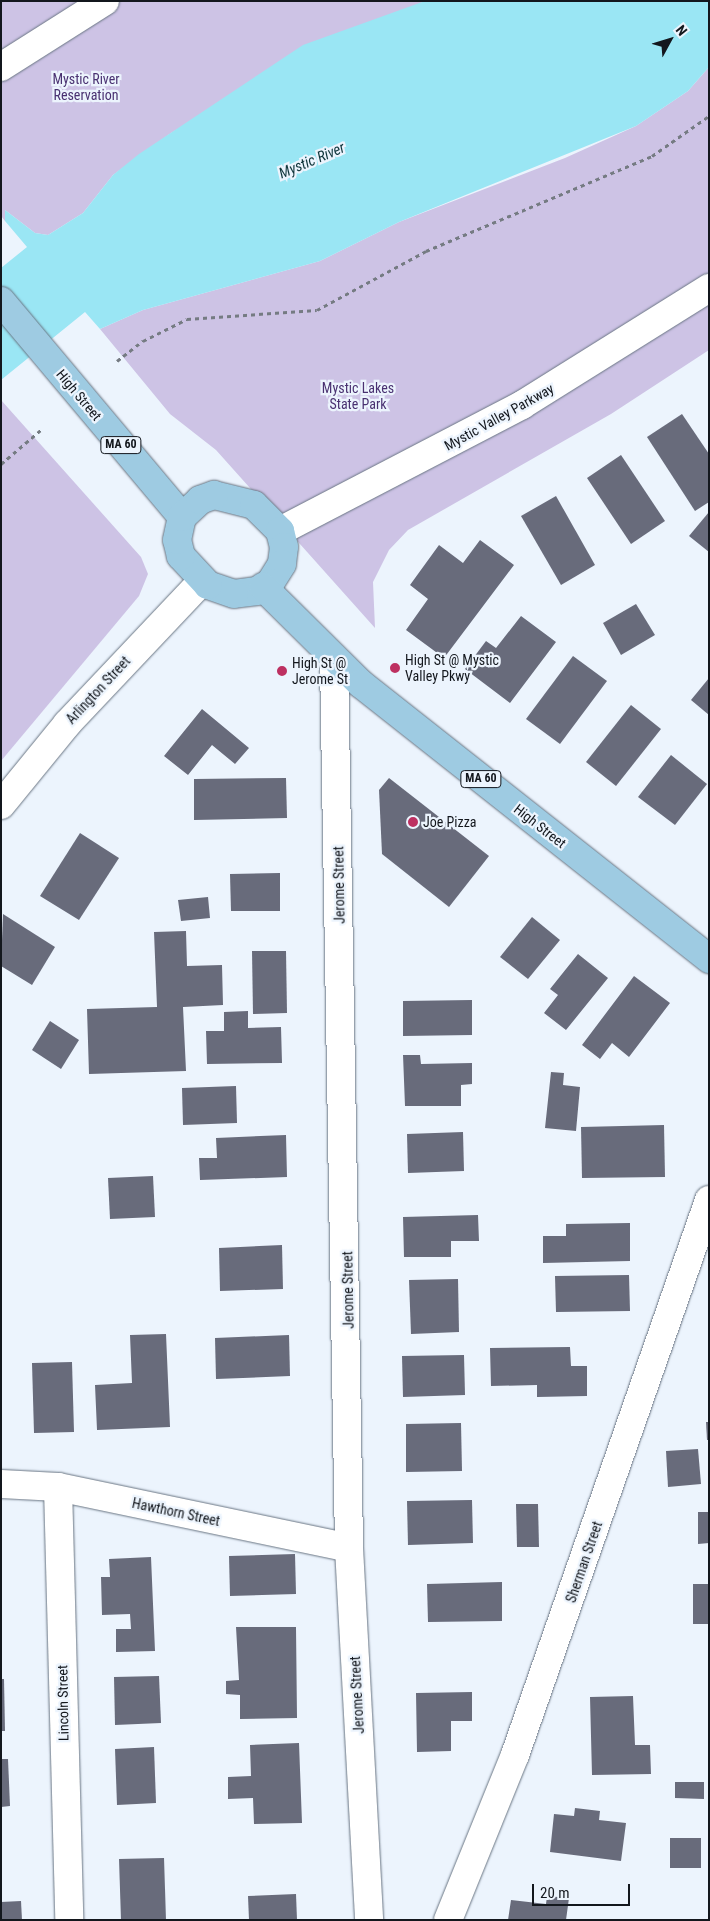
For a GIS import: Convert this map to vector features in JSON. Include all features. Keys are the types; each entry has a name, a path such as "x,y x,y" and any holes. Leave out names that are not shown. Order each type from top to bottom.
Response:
{"main road":[{"name":"High Street","path":"9,310 182,517"},
{"path":"230,496 264,512 280,530 284,557 276,576 263,587 234,594 202,581 181,556 177,540 182,517 200,500 230,496"},
{"name":"High Street","path":"263,587 334,660 709,959"}],"street":[{"path":"8,60 105,1"},
{"name":"Mystic Valley Parkway","path":"280,530 522,404 709,288"},
{"name":"Arlington Street","path":"1,805 67,724 202,581"},
{"name":"Jerome Street","path":"334,660 349,1548 369,1920"},
{"name":"Sherman Street","path":"448,1920 518,1746 709,1200"},
{"name":"Hawthorn Street","path":"1,1484 58,1487 349,1548"},
{"name":"Lincoln Street","path":"58,1487 69,1920"}],"path":[{"path":"117,361 143,341 187,319 317,310 426,251 652,156 709,116"},
{"path":"1,464 42,429"}],"green space":[{"name":"Mystic River Reservation","path":"1,1 425,1 238,93 171,133 113,175 83,213 48,235 35,233 5,210 5,221 1,216"},
{"name":"Mystic Lakes State Park","path":"709,67 709,350 611,414 408,530 389,550 373,582 375,628 216,450 170,414 100,329 143,310 320,261 399,222 565,158 636,126 688,91"},
{"path":"1,400 141,557 148,574 139,596 1,761"}],"water":[{"name":"Mystic River","path":"425,1 709,1 709,67 688,91 636,126 399,222 320,261 143,310 100,329 85,312 1,380 1,268 27,247 5,221 5,210 35,233 48,235 83,213 113,175 139,154 303,45"}],"building":[{"path":"682,414 709,454 709,502 695,511 647,437"},
{"path":"621,455 665,521 631,544 587,478"},
{"path":"556,496 595,565 561,585 521,516"},
{"path":"709,512 709,552 689,536"},
{"path":"480,540 514,565 444,658 406,630 428,599 410,585 439,545 463,563"},
{"path":"636,604 655,635 621,655 603,623"},
{"path":"521,616 556,642 510,703 465,669 486,641 496,648"},
{"path":"573,656 607,681 560,744 526,719"},
{"path":"709,678 709,715 691,700"},
{"path":"631,705 661,729 616,786 586,762"},
{"path":"202,709 249,748 235,764 212,745 188,775 164,756"},
{"path":"671,755 707,784 675,825 638,797"},
{"path":"286,778 287,818 194,820 194,779"},
{"name":"Joe Pizza","path":"389,778 489,856 449,907 382,854 379,790"},
{"path":"80,833 119,858 79,920 40,896"},
{"path":"280,873 280,911 231,911 230,874"},
{"path":"208,897 210,918 181,921 178,900"},
{"path":"3,914 55,947 32,985 1,966"},
{"path":"532,917 560,940 528,979 500,957"},
{"path":"186,931 187,966 222,965 223,1005 183,1007 186,1071 89,1074 87,1009 157,1007 154,932"},
{"path":"252,951 286,951 287,1013 253,1014"},
{"path":"578,954 608,978 566,1030 544,1013 558,995 550,989"},
{"path":"634,976 670,1003 629,1057 612,1043 600,1059 582,1045"},
{"path":"472,1000 472,1035 403,1036 403,1001"},
{"path":"248,1011 248,1028 281,1027 282,1063 207,1064 206,1031 224,1031 224,1012"},
{"path":"50,1021 79,1040 61,1069 32,1050"},
{"path":"403,1055 420,1055 421,1064 472,1063 472,1084 461,1085 461,1106 405,1106"},
{"path":"551,1072 564,1073 563,1085 580,1087 576,1131 545,1128"},
{"path":"236,1086 237,1123 183,1125 182,1088"},
{"path":"664,1125 665,1177 582,1178 581,1127"},
{"path":"463,1132 464,1171 408,1173 407,1134"},
{"path":"286,1135 287,1177 200,1180 199,1158 217,1158 216,1138"},
{"path":"153,1176 155,1217 110,1219 108,1178"},
{"path":"478,1215 479,1241 451,1241 451,1257 404,1257 403,1217"},
{"path":"630,1223 630,1261 543,1263 543,1236 566,1236 566,1224"},
{"path":"282,1245 283,1289 220,1291 219,1248"},
{"path":"629,1275 630,1311 556,1312 555,1276"},
{"path":"458,1279 459,1332 411,1334 409,1280"},
{"path":"166,1334 170,1427 97,1430 95,1385 132,1383 130,1335"},
{"path":"289,1335 290,1376 216,1379 215,1338"},
{"path":"570,1347 571,1366 587,1366 587,1396 537,1397 537,1385 491,1386 490,1348"},
{"path":"464,1355 465,1395 403,1397 402,1356"},
{"path":"72,1362 74,1432 34,1433 32,1363"},
{"path":"706,1422 709,1422 709,1440 707,1440"},
{"path":"461,1423 462,1471 406,1472 406,1424"},
{"path":"698,1449 701,1484 668,1487 666,1451"},
{"path":"472,1500 473,1543 408,1545 407,1501"},
{"path":"516,1504 538,1504 539,1547 517,1547"},
{"path":"698,1512 709,1512 709,1543 698,1544"},
{"path":"295,1554 296,1594 230,1596 229,1556"},
{"path":"151,1557 155,1651 116,1652 116,1629 131,1629 130,1614 102,1615 101,1577 110,1577 109,1559"},
{"path":"502,1582 502,1621 428,1622 427,1584"},
{"path":"693,1584 709,1584 709,1624 693,1624"},
{"path":"236,1627 296,1627 297,1718 240,1719 240,1695 226,1694 226,1681 239,1680"},
{"path":"159,1676 161,1723 115,1725 114,1677"},
{"path":"1,1679 4,1679 5,1731 1,1731"},
{"path":"472,1692 472,1721 451,1721 451,1751 417,1752 416,1693"},
{"path":"633,1696 635,1745 650,1745 651,1774 592,1775 590,1697"},
{"path":"299,1743 302,1823 254,1824 253,1798 228,1799 228,1777 251,1776 250,1745"},
{"path":"154,1747 156,1803 117,1805 115,1749"},
{"path":"1,1759 8,1759 10,1806 1,1807"},
{"path":"675,1782 704,1782 704,1799 675,1798"},
{"path":"575,1808 600,1811 599,1820 626,1823 621,1861 550,1852 554,1814 574,1816"},
{"path":"670,1838 701,1838 701,1868 670,1868"},
{"path":"164,1858 166,1920 121,1920 119,1859"},
{"path":"296,1894 297,1920 249,1920 248,1896"},
{"path":"547,1896 569,1898 566,1920 508,1920 511,1900 546,1904"},
{"path":"21,1901 22,1920 1,1920 1,1902"}],"place":[{"name":"High St @ Mystic Valley Pkwy","path":"395,668"},
{"name":"High St @ Jerome St","path":"282,671"},
{"name":"Joe Pizza","path":"413,822"}]}
